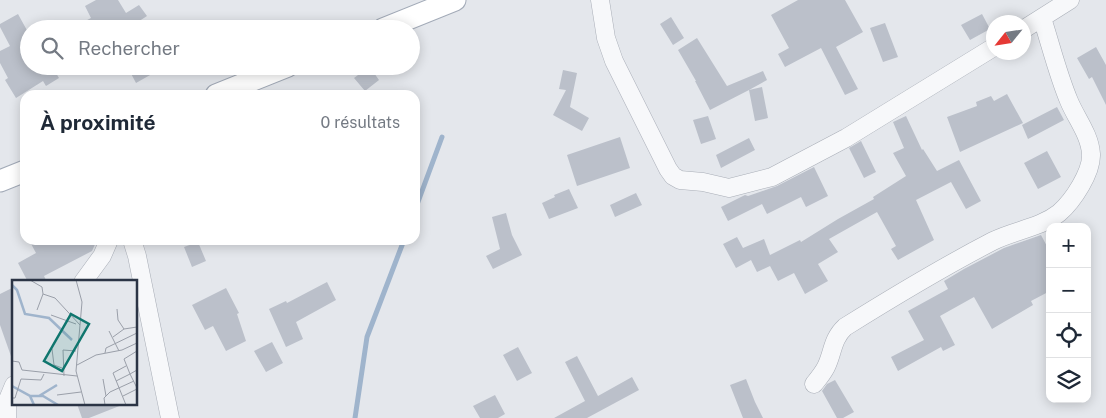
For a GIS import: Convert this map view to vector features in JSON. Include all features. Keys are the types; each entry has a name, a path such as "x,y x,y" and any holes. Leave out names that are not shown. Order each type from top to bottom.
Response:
{"main road":[{"path":"405,20 455,0"},
{"path":"228,90 266,75"},
{"path":"0,181 20,173"}],"street":[{"path":"600,0 606,38 614,61 668,169 673,176 680,180 703,182 720,188 737,187 783,172 846,138 986,52"},
{"path":"1031,25 1070,0"},
{"path":"814,384 826,367 837,336 845,327 988,244 1048,221 1061,212 1071,200 1090,167 1089,142 1069,100 1042,18"},
{"path":"84,280 102,256 107,245"},
{"path":"134,245 170,418"},
{"path":"6,418 7,402 12,390"}],"building":[{"path":"96,0 118,0 126,13 139,5 147,16 141,20 87,20 91,18 85,6"},
{"path":"798,0 845,0 863,32 836,47 858,89 845,95 821,48 785,67 778,54 789,48 771,15"},
{"path":"18,14 21,20 20,75 57,75 59,78 46,86 43,81 29,90 20,90 20,95 16,98 5,80 8,78 0,63 0,51 10,46 0,24"},
{"path":"982,14 986,22 986,31 970,40 961,25"},
{"path":"671,17 684,38 673,45 660,24"},
{"path":"885,23 898,57 883,62 870,28"},
{"path":"697,38 727,86 763,71 767,80 710,110 678,50"},
{"path":"1096,47 1106,65 1106,105 1092,77 1089,79 1077,58"},
{"path":"563,70 577,73 570,107 589,118 582,131 553,115 566,90 559,89"},
{"path":"132,75 150,75 136,83"},
{"path":"358,75 375,75 379,80 364,90 354,78"},
{"path":"762,87 768,118 755,121 749,90"},
{"path":"1007,94 1023,123 960,152 947,117 977,106 976,102 991,96 994,101"},
{"path":"1057,107 1064,120 1028,139 1022,125"},
{"path":"708,116 716,139 701,144 693,120"},
{"path":"906,116 922,150 937,171 959,160 981,201 966,209 951,182 916,200 934,240 898,260 891,249 896,246 877,212 829,239 838,252 818,264 828,281 805,294 794,273 778,281 770,266 757,272 751,260 736,268 723,244 737,237 743,248 764,239 770,255 800,240 801,242 874,199 873,197 906,176 893,153 904,148 893,122"},
{"path":"620,137 630,168 577,186 567,155"},
{"path":"749,138 755,150 721,168 716,155"},
{"path":"861,141 876,172 864,178 849,148"},
{"path":"1047,151 1061,177 1038,189 1024,163"},
{"path":"814,167 828,196 806,207 801,197 767,214 762,204 728,221 721,207 745,195 748,196 777,186"},
{"path":"569,189 578,208 549,219 542,203 555,197 554,195"},
{"path":"636,193 642,205 615,217 610,205"},
{"path":"506,213 512,235 522,255 493,269 486,256 500,249 492,217"},
{"path":"1041,235 1046,244 1046,293 1031,301 1033,305 992,329 974,297 940,316 955,345 943,351 941,347 898,371 891,357 924,340 908,311 948,289 944,281 1004,248"},
{"path":"32,245 95,245 92,251 44,276 46,280 27,280 18,263 36,253"},
{"path":"199,245 206,261 192,267 184,247"},
{"path":"327,282 336,300 296,322 303,339 286,347 269,309 286,301 287,303"},
{"path":"12,288 12,359 0,325 0,294"},
{"path":"226,288 239,313 237,314 246,341 226,351 213,326 205,330 192,305"},
{"path":"272,342 283,363 266,372 254,351"},
{"path":"518,347 532,373 517,381 503,355"},
{"path":"577,356 598,396 632,377 639,390 587,418 554,418 585,401 565,362"},
{"path":"746,379 763,418 743,418 730,385"},
{"path":"835,380 854,412 843,418 837,418 822,391 827,384"},
{"path":"495,395 505,414 498,418 480,418 473,406"},
{"path":"78,406 119,406 89,418 82,418"}],"waterway":[{"path":"420,196 442,137"},
{"path":"355,418 367,337 402,245"}]}
